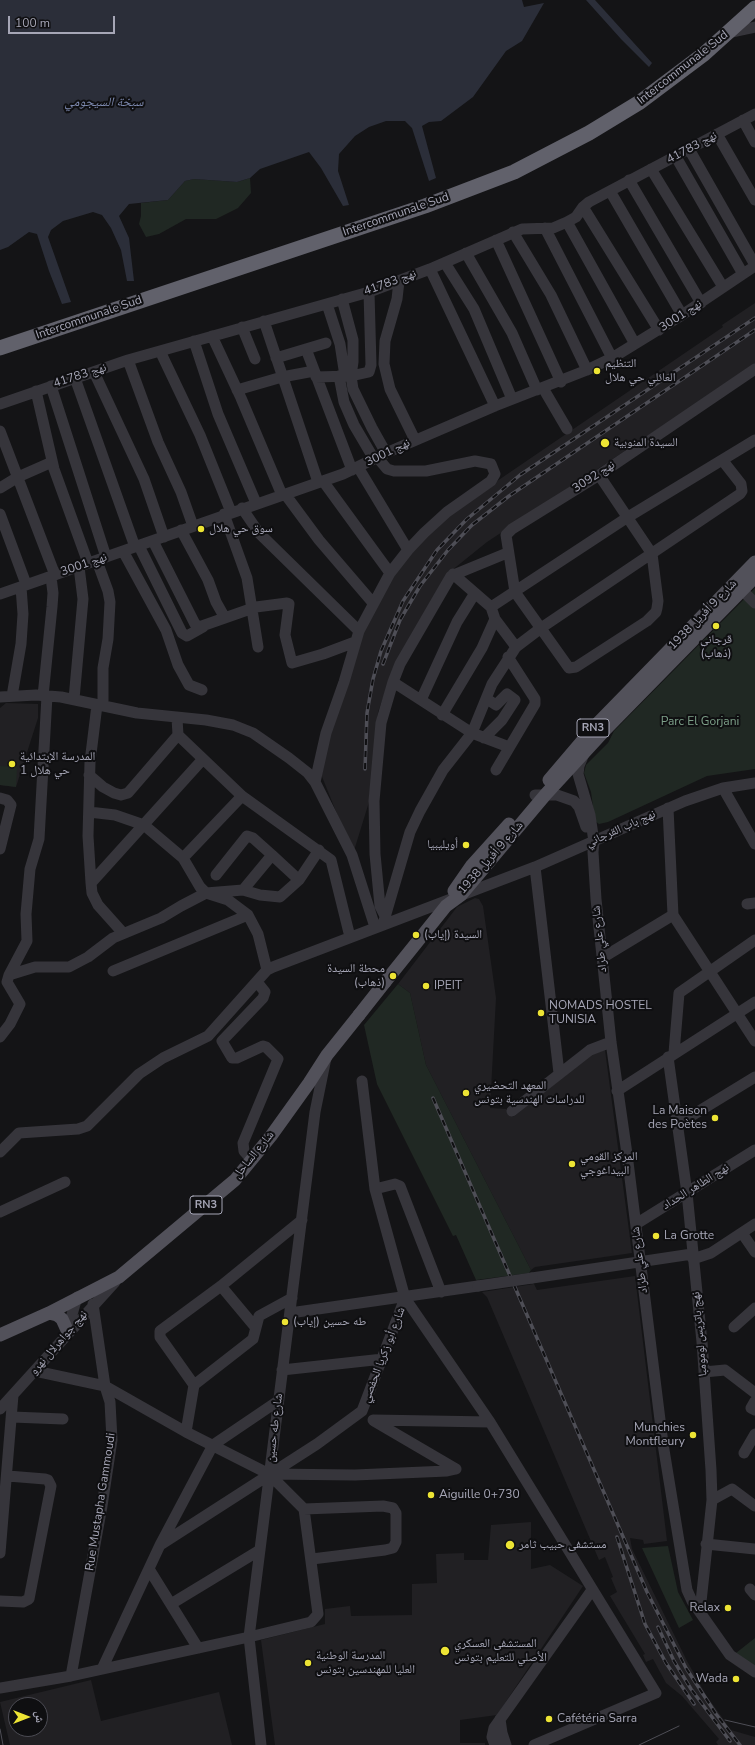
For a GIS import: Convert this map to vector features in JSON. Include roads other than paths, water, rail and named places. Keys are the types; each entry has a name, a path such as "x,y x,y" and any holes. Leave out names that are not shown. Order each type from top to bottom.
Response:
{"highway":[{"name":"Intercommunale Sud","path":"0,338 395,206 510,163 582,127 647,85 701,43 749,0"},
{"name":"Intercommunale Sud","path":"0,348 424,206 497,179 590,133 640,102 704,54 755,8"}],"main road":[{"name":"شارع 9 أفريل 1938","path":"452,900 476,869 541,795 595,726 755,562"},
{"name":"شارع 9 أفريل 1938","path":"541,795 585,754 604,731 755,577"},
{"name":"شارع الساحل","path":"0,1333 49,1313 77,1297 119,1277 235,1180 252,1160 309,1083 327,1055 452,900"},
{"path":"49,1313 57,1315 62,1319 67,1333"}],"street":[{"path":"728,33 755,27"},
{"name":"نهج 41783","path":"0,404 128,360 369,292 445,263 513,232 528,228 553,228 576,218 583,207 629,180 676,157 755,114"},
{"path":"743,120 755,142"},
{"path":"717,134 755,200"},
{"path":"689,149 755,265"},
{"path":"676,157 743,274"},
{"path":"651,169 723,287"},
{"path":"629,180 702,303"},
{"path":"610,191 682,315"},
{"path":"583,207 659,330"},
{"path":"567,222 635,344"},
{"path":"545,228 612,358"},
{"path":"513,232 551,295 588,370"},
{"path":"496,240 561,382"},
{"path":"466,254 512,333 540,389 567,429"},
{"path":"445,263 474,309 512,399"},
{"name":"نهج 3001","path":"1,589 24,586 355,469 379,456 495,406 561,382 612,358 659,330 702,303 755,265"},
{"path":"430,269 495,406"},
{"path":"399,281 397,299 384,341 384,364 386,376 396,404 415,440"},
{"path":"237,390 282,378 315,374 345,376 366,373 371,369 369,292"},
{"path":"342,299 353,340 354,362 345,376"},
{"path":"315,782 326,733 344,682 357,636 390,573 408,550 447,512 491,481 495,476 495,470 491,464 475,461 426,471 394,472 387,469 379,456 354,425 344,402 345,376 340,344 327,304"},
{"path":"264,321 282,378 320,481 390,573"},
{"path":"242,327 255,359"},
{"path":"212,336 283,494 319,540 373,603"},
{"path":"194,341 218,414 256,503"},
{"path":"276,358 326,343"},
{"path":"306,349 355,469 408,550"},
{"path":"160,351 200,435 228,513 247,578 258,647"},
{"path":"128,360 158,442 181,492 193,526"},
{"name":"نهج 3092","path":"507,553 506,535 512,528 598,474 755,369"},
{"path":"94,372 144,479 164,537"},
{"path":"345,376 357,399 379,456"},
{"path":"75,378 137,547 182,633 187,636 203,627 251,609 288,603 285,636 292,663 323,654 357,636"},
{"path":"51,386 92,562 83,599 74,699"},
{"path":"36,391 52,462 92,562 108,591 110,602 108,639 103,668 100,705 91,740 89,775 91,882 92,893 98,905 123,933"},
{"path":"0,431 18,476 53,576 45,696 39,839 30,869 26,914 27,941 9,975 7,982 20,1004 5,1023 0,1037"},
{"path":"491,607 628,517 755,440"},
{"path":"381,923 410,832 420,811 443,770 472,733 496,678 508,657 516,647 541,628 740,494 742,488 740,484 723,460"},
{"path":"0,488 18,476 52,462"},
{"path":"381,923 381,911 374,854 374,801 381,723 393,682 403,658 453,574 507,553 515,592 566,666 572,669 647,621 656,612 658,601 652,554 598,474"},
{"path":"242,508 259,533 357,636"},
{"path":"0,514 24,586 21,644 12,696"},
{"path":"181,530 208,580 216,602 225,618"},
{"path":"153,541 195,624 199,627 203,627"},
{"path":"123,551 166,630 178,665 189,685 202,690"},
{"path":"453,574 491,607 495,619 516,647"},
{"path":"742,590 755,603"},
{"path":"421,700 457,622 476,593"},
{"path":"442,715 470,670 495,619"},
{"path":"496,770 535,704 534,699 508,657"},
{"path":"393,682 472,733 509,748"},
{"path":"484,738 502,720 515,700 507,694 496,705 487,699"},
{"path":"0,697 45,696 74,699 137,713 233,725 253,733 308,773 315,782 352,855 381,923"},
{"path":"177,718 178,735 242,796 328,856 334,866 350,937"},
{"path":"89,775 107,790 117,794 126,794 178,735"},
{"name":"شارع علي طراد","path":"585,754 579,766 578,774 590,815 602,958 611,1042 636,1224 663,1444 677,1536 687,1590 692,1601 730,1655 755,1672"},
{"path":"91,882 203,759"},
{"name":"نهج باب القرجاني","path":"267,970 381,923 452,900 489,883 592,846 668,808 723,788 755,783"},
{"path":"723,788 755,844"},
{"name":"شارع علي طراد","path":"541,795 569,798 579,807 585,821 592,846"},
{"path":"183,858 242,796"},
{"path":"0,798 7,800 11,805 0,849"},
{"path":"668,808 673,915 708,972 755,1041"},
{"path":"0,1152 19,1133 78,1129 87,1126 139,1074 163,1058 208,1036 267,970 258,934 248,915 228,900 206,893 199,886 183,858 144,824 115,815 89,812"},
{"path":"216,875 247,836 253,838 299,880"},
{"path":"9,975 35,967 69,967 88,957 108,941 123,933 161,918 180,906 206,893 243,890 260,896 278,897 299,880 319,850"},
{"path":"243,890 272,855"},
{"path":"535,867 559,1073"},
{"path":"476,869 481,880 489,883"},
{"path":"113,971 248,915"},
{"path":"602,958 673,915"},
{"name":"نهج باتريس لومومبا","path":"700,1611 706,1544 712,1500 704,1372 687,1193 671,1055 678,995 683,989 755,940"},
{"path":"252,1160 244,1151 243,1143 278,1059 266,1046 258,1047 237,1058 232,1058 222,1041 263,998 265,992 257,982"},
{"path":"617,1091 755,1002"},
{"path":"512,1111 590,1050 611,1042"},
{"path":"315,1112 327,1055"},
{"path":"678,1124 755,1077"},
{"path":"362,1081 375,1188 405,1298 490,1422 656,1693 534,1745"},
{"path":"309,1083 315,1112"},
{"name":"شارع طه حسين","path":"261,1745 250,1637 278,1401 315,1112"},
{"name":"نهج الطاهر الحداد","path":"636,1224 755,1150"},
{"path":"0,1212 65,1182"},
{"path":"375,1188 395,1184 400,1186 441,1292"},
{"path":"194,1385 160,1337 159,1333 221,1286 302,1220"},
{"name":"شارع أبو زكريا الحفصي","path":"160,1545 317,1444 362,1411 405,1298 640,1262 711,1253 755,1224"},
{"path":"742,1233 755,1252"},
{"name":"نهج جواهرلال نهرو","path":"0,1409 93,1304 119,1277"},
{"path":"221,1286 256,1328"},
{"path":"67,1333 77,1297"},
{"path":"186,1432 194,1385 253,1338 259,1316 292,1298"},
{"path":"290,1313 405,1298"},
{"name":"Rue Mustapha Gammoudi","path":"71,1676 102,1506 112,1440 110,1402 105,1386 93,1304"},
{"path":"734,1327 755,1308"},
{"path":"282,1370 382,1359"},
{"path":"704,1372 725,1370 755,1393"},
{"path":"0,1688 71,1676 312,1622 316,1618 317,1610 312,1559 304,1508 269,1474 186,1432 105,1386 34,1371"},
{"path":"0,1553 3,1497 8,1476 13,1395"},
{"path":"102,1668 160,1545 213,1445 278,1401"},
{"path":"755,1401 751,1408 755,1410"},
{"path":"269,1474 355,1475 448,1472 456,1469 372,1420 362,1411"},
{"path":"12,1417 63,1419"},
{"path":"372,1420 490,1422"},
{"path":"749,1450 755,1434"},
{"path":"0,1601 23,1602 29,1598 51,1486 48,1480 45,1479 8,1476"},
{"path":"712,1500 732,1489 755,1506"},
{"path":"304,1508 384,1506 393,1508 396,1513 396,1542 393,1548 312,1559"},
{"path":"706,1544 755,1549"},
{"path":"171,1604 260,1550"},
{"path":"149,1569 198,1648"},
{"path":"495,1745 492,1737 494,1728 592,1590"},
{"path":"500,1719 506,1745"}],"water":[{"name":"سبخة السيجومي","path":"0,0 522,0 524,7 544,3 522,41 506,51 473,97 441,121 429,122 422,126 436,178 429,181 412,128 405,121 386,121 369,127 355,136 339,154 338,171 349,205 343,206 321,168 309,152 260,169 250,178 237,182 194,179 185,181 168,200 129,204 119,216 129,238 134,281 127,281 121,250 111,228 102,215 93,212 63,221 51,230 48,237 71,302 62,304 37,234 29,232 8,247 0,250"},
{"path":"586,0 595,0 652,63 649,67 621,39"}],"tram line":[{"path":"725,1720 755,1727"},
{"path":"639,1745 679,1726"},
{"path":"0,1729 3,1745"}],"railway":[{"path":"365,769 367,713 373,679 381,651 403,601 437,550 467,519 520,475 755,318"},
{"path":"383,664 400,620 420,586 448,550 472,525 509,496 755,330"},
{"path":"433,1098 647,1592 686,1668 716,1714 740,1745"},
{"path":"617,1537 645,1624 666,1663 694,1704"},
{"path":"658,1627 674,1661 691,1689 730,1741"}],"place":[{"name":"التنظيم العائلي حي هلال","path":"597,371"},
{"name":"السيدة المنوبية","path":"605,443"},
{"name":"سوق حي هلال","path":"201,529"},
{"name":"قرجاني (ذهاب)","path":"716,626"},
{"name":"المدرسة الإبتدائية حي هلال 1","path":"12,764"},
{"name":"أويليبيا","path":"466,845"},
{"name":"السيدة (إياب)","path":"416,935"},
{"name":"محطة السيدة (ذهاب)","path":"393,976"},
{"name":"IPEIT","path":"426,986"},
{"name":"NOMADS HOSTEL TUNISIA","path":"541,1013"},
{"name":"المعهد التحضيري للدراسات الهندسية بتونس","path":"466,1093"},
{"name":"La Maison des Poètes","path":"715,1118"},
{"name":"المركز القومي البيداغوجي","path":"572,1164"},
{"name":"La Grotte","path":"656,1236"},
{"name":"طه حسين (إياب)","path":"285,1322"},
{"name":"Munchies Montfleury","path":"693,1435"},
{"name":"Aiguille 0+730","path":"431,1495"},
{"name":"مستشفى حبيب ثامر","path":"510,1545"},
{"name":"Relax","path":"728,1608"},
{"name":"المستشفى العسكري الأصلي للتعليم بتونس","path":"445,1651"},
{"name":"المدرسة الوطنية العليا للمهندسين بتونس","path":"308,1663"},
{"name":"Wada","path":"736,1679"},
{"name":"Cafétéria Sarra","path":"549,1719"}],"park label":[{"name":"Parc El Gorjani","path":"700,722"}]}
